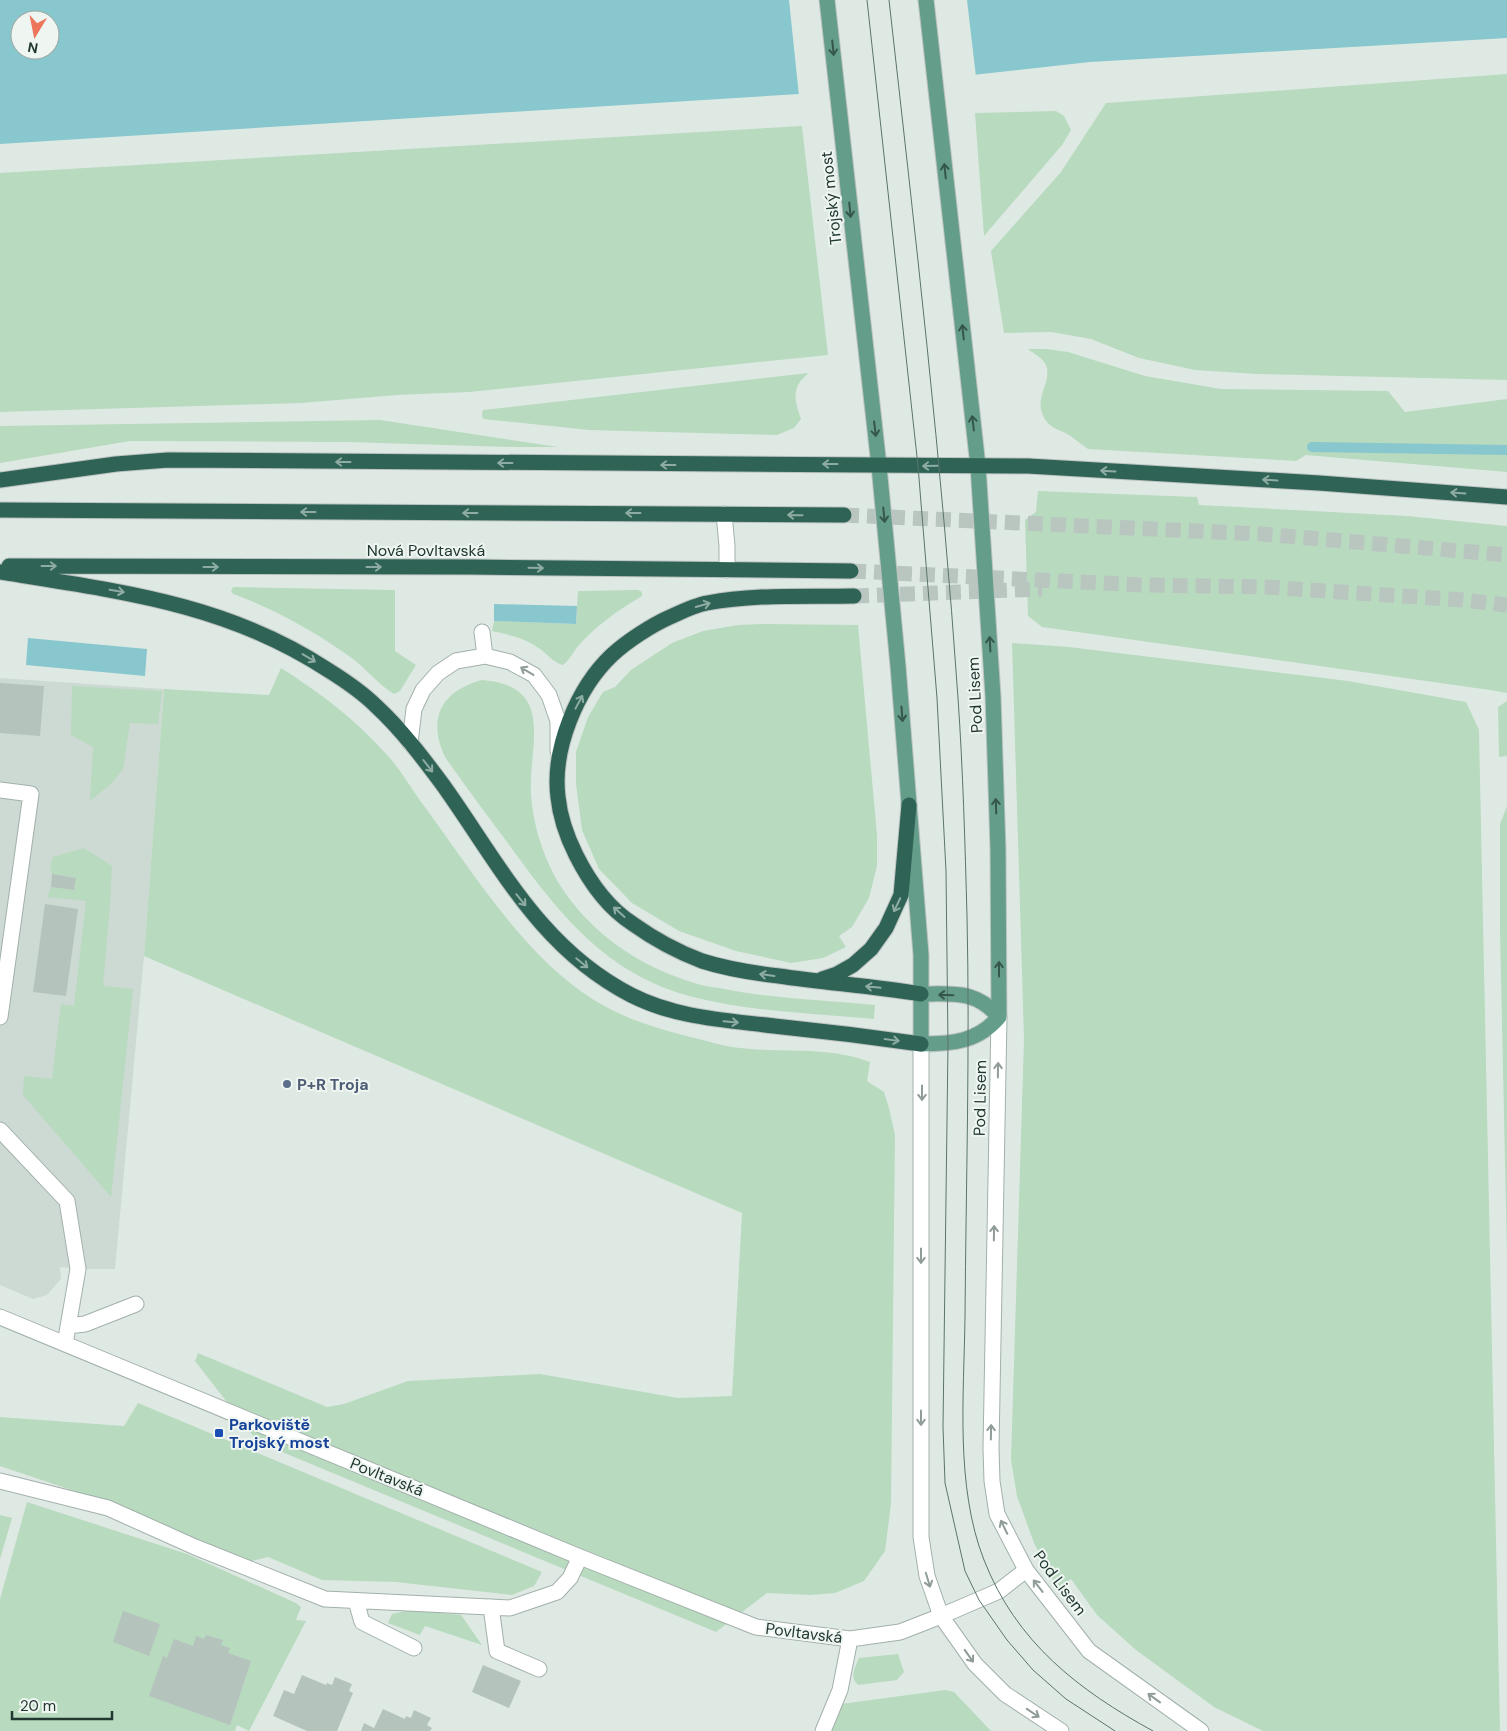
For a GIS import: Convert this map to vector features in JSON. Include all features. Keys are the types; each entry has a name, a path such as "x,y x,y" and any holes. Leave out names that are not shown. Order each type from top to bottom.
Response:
{"highway":[{"path":"0,480 116,464 168,460 1028,466 1319,483 1507,497"},
{"path":"0,510 844,515"},
{"name":"Nová Povltavská","path":"0,566 851,571"},
{"path":"0,572 142,596 201,611 266,635 306,656 343,680 376,705 410,743 443,785 513,890 546,930 600,977 632,996 666,1010 697,1017 921,1044"},
{"path":"854,596 747,598 704,603 669,617 637,637 612,655 578,702 567,728 559,762 558,796 567,836 584,872 604,899 631,923 664,943 702,961 747,972 888,988 921,994"},
{"path":"815,981 838,974 853,965 871,949 886,928 902,895 909,805"}],"main road":[{"name":"Trojský most","path":"827,0 879,466"},
{"name":"Pod Lisem","path":"926,0 978,466 993,696 998,849 999,1018"},
{"path":"879,466 898,666 921,955 921,994 921,1044 948,1044 968,1039 990,1028 999,1018 992,1009 980,1000 968,996 921,994"}],"street":[{"path":"724,514 727,570"},
{"path":"482,632 485,656"},
{"path":"410,743 414,709 423,690 438,673 456,661 485,656 510,662 534,675 549,695 558,722 559,762"},
{"path":"0,790 31,794 0,1017"},
{"name":"Pod Lisem","path":"999,1018 993,1282 992,1481 997,1514 1026,1570 1089,1650 1198,1730"},
{"path":"921,1044 921,1537 926,1576 941,1616 975,1664 1005,1694 1061,1731"},
{"path":"0,1130 67,1201 78,1269 65,1344"},
{"path":"68,1326 85,1324 136,1304"},
{"name":"Povltavská","path":"0,1317 580,1557 756,1627 850,1639 900,1632 999,1590 1026,1570"},
{"path":"0,1481 108,1508 195,1547 325,1599 510,1608 557,1592 570,1578 580,1557"},
{"path":"356,1601 362,1622 414,1648"},
{"path":"491,1607 497,1651 540,1669"},
{"path":"823,1731 840,1690 850,1639"}],"shaded area":[{"path":"0,678 164,689 144,956 115,1269 60,1267 61,1279 47,1295 33,1299 0,1285"}],"green space":[{"path":"1507,74 1507,380 1257,374 1195,370 1139,358 1091,339 1051,332 1004,333 991,251 1061,172 1106,103"},
{"path":"1056,111 1064,116 1071,130 1062,145 984,236 975,113"},
{"path":"802,126 828,355 470,392 397,395 301,403 0,412 0,173"},
{"path":"1028,349 1068,352 1145,376 1221,389 1388,391 1405,412 1507,399 1507,472 1306,455 1296,461 1088,449 1046,421 1042,413 1041,400 1047,368 1042,359"},
{"path":"809,373 799,383 797,388 796,399 801,419 794,428 777,435 589,430 483,419 482,415 483,410"},
{"path":"380,420 558,447 348,442 130,441 0,463 0,426"},
{"path":"1038,491 1197,497 1199,505 1407,516 1507,526 1507,693 1042,627 1028,616 1025,520 1036,512"},
{"path":"233,587 395,590 395,651 416,665 400,691 394,694 339,649 280,614 233,594 231,591"},
{"path":"638,590 642,592 642,596 594,630 563,665 529,642 518,637 492,631 494,621 576,624 578,591"},
{"path":"738,625 858,625 877,835 877,866 869,898 852,927 839,936 846,947 823,958 791,963 736,951 679,931 632,903 599,869 582,830 576,784 576,752 588,717 603,692 615,687 631,670 672,643 703,631"},
{"path":"1012,643 1069,647 1348,681 1466,702 1479,730 1500,1731 1263,1731 1214,1707 1136,1650 1097,1615 1071,1579 1057,1588 1034,1543 1017,1496 1011,1460 1024,1039"},
{"path":"281,668 338,708 376,743 396,766 477,880 520,934 543,959 594,1000 645,1024 732,1047 836,1053 870,1062 867,1081 884,1092 895,1135 891,1504 885,1551 864,1581 835,1593 810,1595 767,1593 716,1632 258,1442 195,1361 198,1353 327,1407 344,1404 408,1381 540,1374 678,1398 732,1396 742,1213 144,956 164,689 269,695"},
{"path":"482,680 506,685 521,694 530,706 534,721 531,795 534,818 540,840 558,882 585,917 601,932 637,958 677,977 701,985 762,995 875,1005 874,1019 760,1009 693,997 662,987 635,974 610,958 588,939 548,896 445,757 437,730 441,708 456,691"},
{"path":"72,686 162,691 158,724 130,723 123,769 112,783 90,801 93,747 71,735"},
{"path":"1507,701 1507,756 1499,757 1498,707"},
{"path":"1507,806 1507,1255 1500,930 1500,824"},
{"path":"84,848 112,866 103,986 133,989 111,1197 23,1095 24,1076 52,1079 61,1004 74,1006 86,901 47,897 51,887 74,890 76,878 52,874 50,866 53,857"},
{"path":"138,1403 542,1572 534,1586 512,1595 396,1582 322,1580 268,1557 248,1562 116,1505 0,1466 0,1417 124,1426"},
{"path":"27,1502 187,1554 296,1603 301,1607 296,1620 306,1621 249,1731 237,1725 235,1731 0,1731 0,1599"},
{"path":"0,1515 12,1518 0,1559"},
{"path":"410,1610 461,1615 482,1645 425,1626 420,1635 388,1623 392,1614"},
{"path":"898,1654 904,1672 897,1680 858,1685 855,1682 853,1676 859,1658"},
{"path":"945,1690 954,1692 991,1731 831,1731 841,1704"}],"water":[{"path":"0,0 1507,0 1507,38 1090,62 799,94 0,144"},
{"path":"494,604 577,606 576,624 494,621"},
{"path":"28,638 147,649 145,676 26,665"}],"pier":[{"path":"789,0 967,0 976,77 799,96"}],"building":[{"path":"0,683 44,686 40,736 0,733"},
{"path":"52,874 76,878 74,890 51,887"},
{"path":"45,904 78,909 66,996 33,992"},
{"path":"123,1611 160,1624 149,1656 113,1642"},
{"path":"206,1635 223,1640 221,1645 230,1648 228,1653 251,1661 230,1725 149,1696 163,1656 167,1658 174,1639 193,1646 196,1636 204,1639"},
{"path":"483,1665 521,1681 509,1708 472,1692"},
{"path":"302,1675 326,1685 327,1683 332,1685 335,1677 352,1684 349,1691 353,1693 337,1731 307,1731 273,1716 284,1690 294,1694"},
{"path":"383,1709 405,1719 406,1716 411,1718 414,1710 431,1718 427,1725 432,1728 430,1731 361,1731 364,1723 374,1728"}],"waterway":[{"path":"1312,447 1507,450"}],"tunnel":[{"path":"844,515 1262,534 1507,555"},
{"path":"851,571 1144,585 1266,587 1463,600 1507,605"},
{"path":"854,596 1042,589"}],"tram line":[{"path":"867,0 918,466 937,698 946,871 948,1044 943,1427 945,1483 965,1571 979,1600 1007,1640 1033,1670 1066,1699 1115,1731"},
{"path":"889,0 936,435 952,610 961,752 965,834 968,1016 963,1440 969,1502 975,1532 984,1560 997,1589 1013,1616 1052,1661 1075,1680 1099,1699 1153,1731"}],"place":[{"name":"P+R Troja","path":"287,1084"},
{"name":"Parkoviště Trojský most","path":"219,1433"}]}
